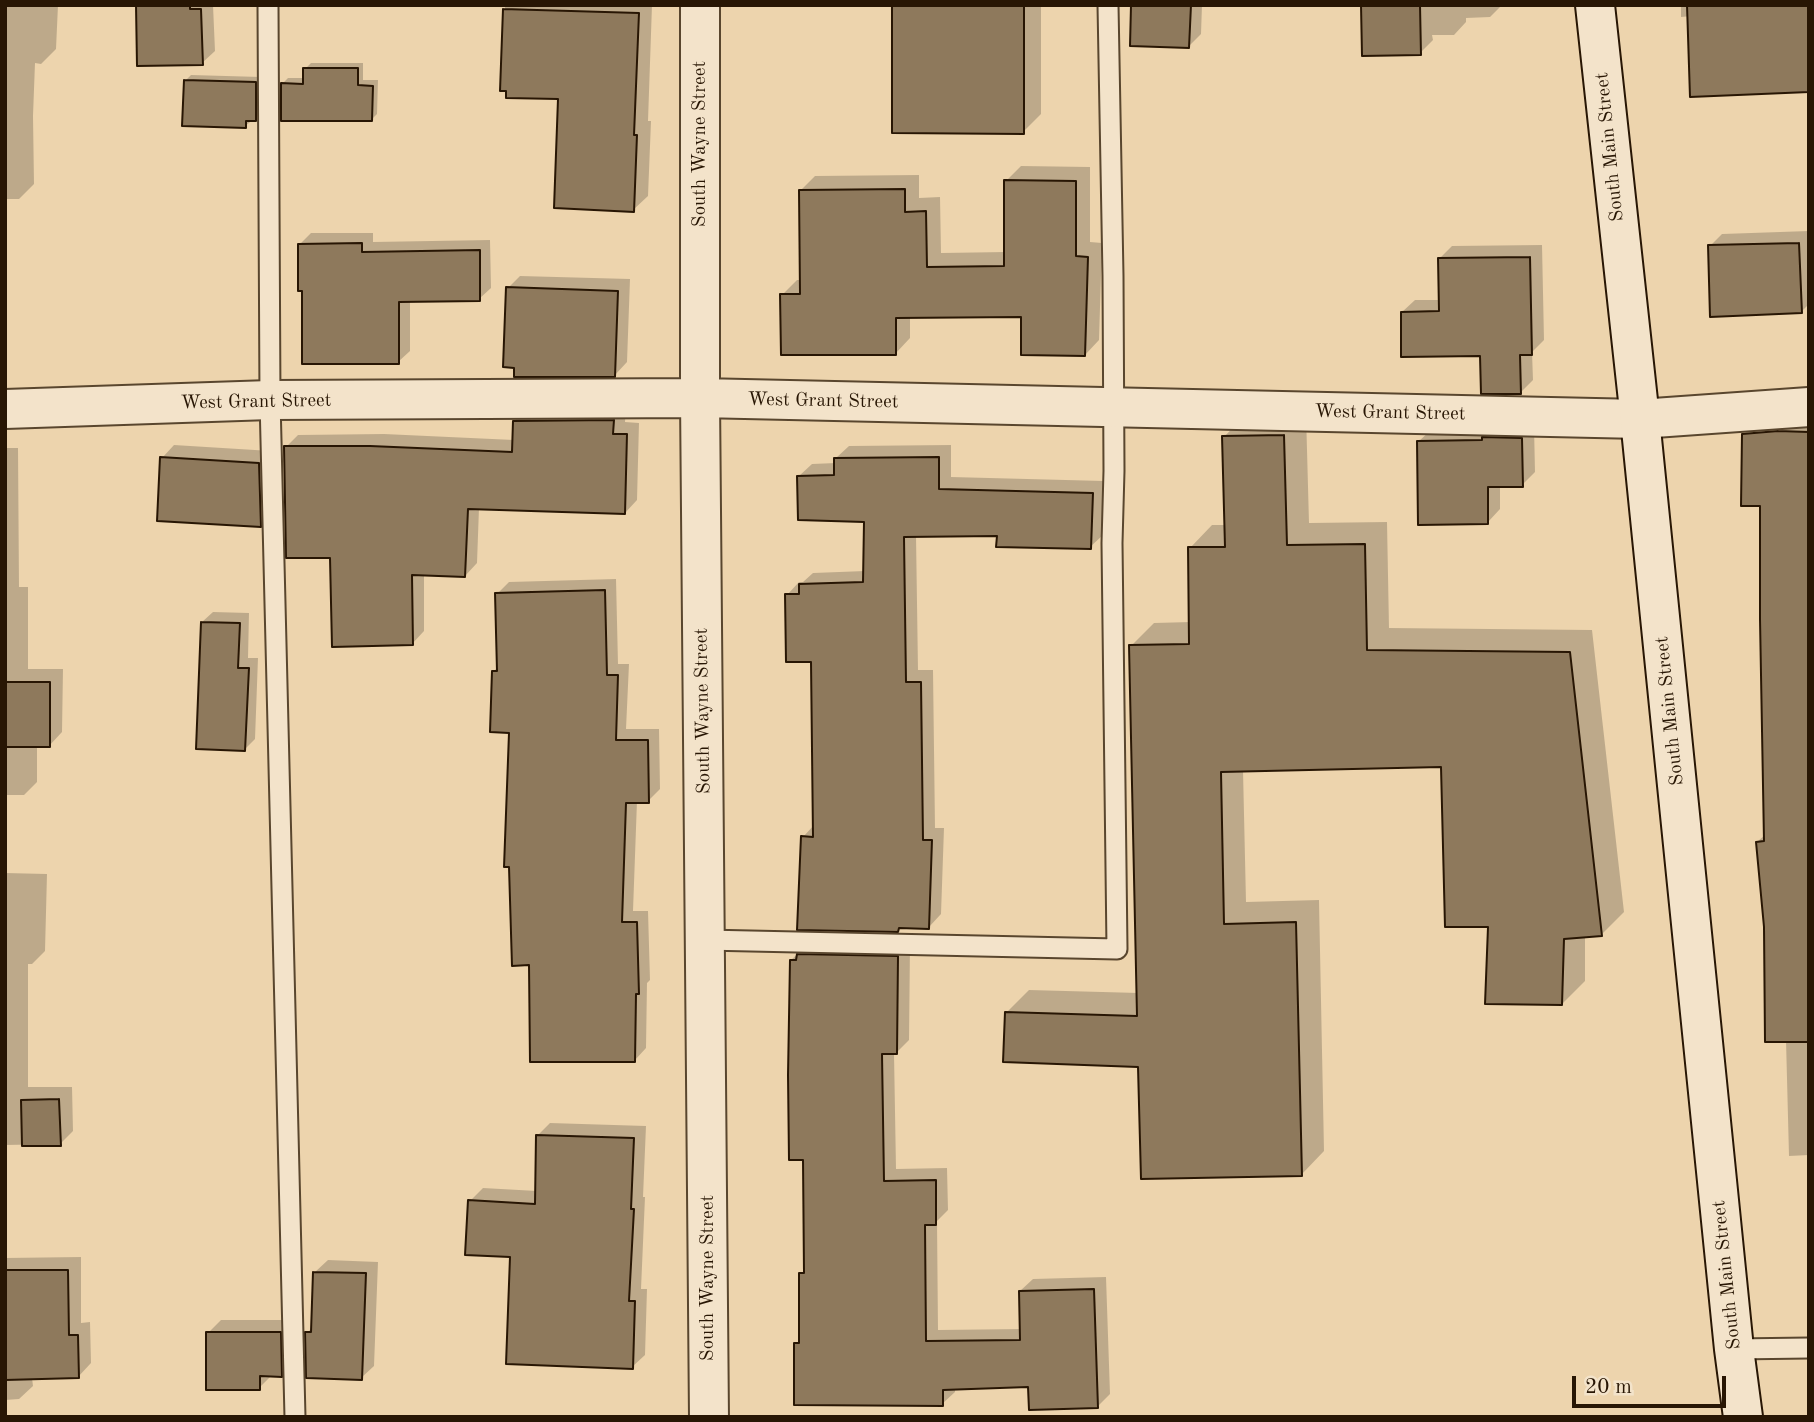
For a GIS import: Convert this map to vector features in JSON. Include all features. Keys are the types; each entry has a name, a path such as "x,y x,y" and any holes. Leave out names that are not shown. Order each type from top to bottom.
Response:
{"street":[{"name":"South Wayne Street","path":"699,5 709,1417"},
{"name":"South Main Street","path":"1595,5 1743,1417"},
{"name":"West Grant Street","path":"5,409 270,400 700,398 1640,419 1809,407"}],"lane":[{"path":"268,5 270,400 295,1417"},
{"path":"705,940 1117,949 1112,543 1113,276 1108,5"},
{"path":"1734,1349 1809,1348"}],"building":[{"path":"136,5 190,5 190,9 201,9 203,65 137,66"},
{"path":"892,5 1024,5 1024,134 892,133"},
{"path":"1131,5 1191,5 1189,48 1130,46"},
{"path":"1361,5 1420,5 1421,55 1362,56"},
{"path":"1687,5 1809,5 1809,92 1690,97"},
{"path":"503,9 639,13 634,212 554,208 558,99 506,98 506,91 500,91"},
{"path":"303,68 358,68 358,85 373,86 372,121 281,121 281,83 303,84"},
{"path":"184,80 256,82 256,121 246,121 246,128 182,126"},
{"path":"1004,180 1076,181 1076,256 1088,257 1085,356 1021,355 1021,317 896,318 896,355 781,355 780,294 800,294 799,190 905,189 905,212 926,211 927,267 1004,266"},
{"path":"362,243 362,252 480,250 480,301 399,302 399,364 302,364 302,291 298,291 298,244"},
{"path":"1799,243 1802,313 1710,317 1708,245"},
{"path":"1530,257 1532,355 1520,355 1521,394 1481,394 1480,356 1401,357 1401,312 1439,311 1438,258"},
{"path":"506,287 618,291 615,377 514,377 514,368 503,367"},
{"path":"614,420 613,434 627,434 625,514 468,509 465,577 412,575 413,645 332,647 330,558 286,558 284,446 370,446 512,452 513,421"},
{"path":"1809,432 1809,1042 1765,1042 1764,927 1756,842 1764,841 1760,506 1741,506 1742,434"},
{"path":"1284,435 1287,545 1365,544 1367,650 1570,652 1602,936 1564,939 1562,1005 1485,1004 1488,927 1445,927 1441,767 1221,772 1224,924 1296,922 1302,1176 1141,1179 1138,1067 1003,1062 1005,1012 1137,1016 1129,645 1189,644 1188,547 1225,547 1222,436"},
{"path":"1482,437 1522,438 1523,487 1488,487 1488,524 1418,525 1417,441 1482,440"},
{"path":"160,457 259,463 261,527 157,521"},
{"path":"939,457 939,489 1093,493 1091,549 996,547 997,536 904,537 906,682 921,682 923,840 932,840 929,929 899,928 898,932 797,930 801,836 813,837 811,662 786,662 785,594 799,594 799,584 863,582 864,522 798,520 797,476 834,475 834,458"},
{"path":"605,590 607,675 618,675 616,740 648,740 649,803 626,803 622,922 637,922 639,994 636,994 635,1062 530,1062 529,965 512,966 509,867 504,867 509,733 490,732 492,671 497,671 495,593"},
{"path":"201,622 240,623 238,668 249,668 245,751 196,749"},
{"path":"5,682 50,682 50,747 5,747"},
{"path":"797,954 898,956 897,1054 882,1054 884,1181 936,1180 936,1225 925,1225 926,1341 1020,1340 1019,1291 1094,1289 1098,1408 1029,1410 1028,1387 943,1390 943,1406 794,1405 794,1343 799,1343 799,1273 804,1273 803,1160 789,1160 790,960 796,960"},
{"path":"59,1099 61,1146 22,1146 21,1100"},
{"path":"536,1135 634,1138 631,1209 634,1209 629,1301 635,1301 633,1369 506,1364 510,1257 465,1255 468,1200 535,1204"},
{"path":"5,1270 68,1270 69,1335 78,1335 79,1378 5,1380"},
{"path":"313,1272 366,1273 362,1380 306,1378 305,1332 311,1332"},
{"path":"206,1332 281,1332 282,1377 260,1376 260,1390 206,1390"}]}
